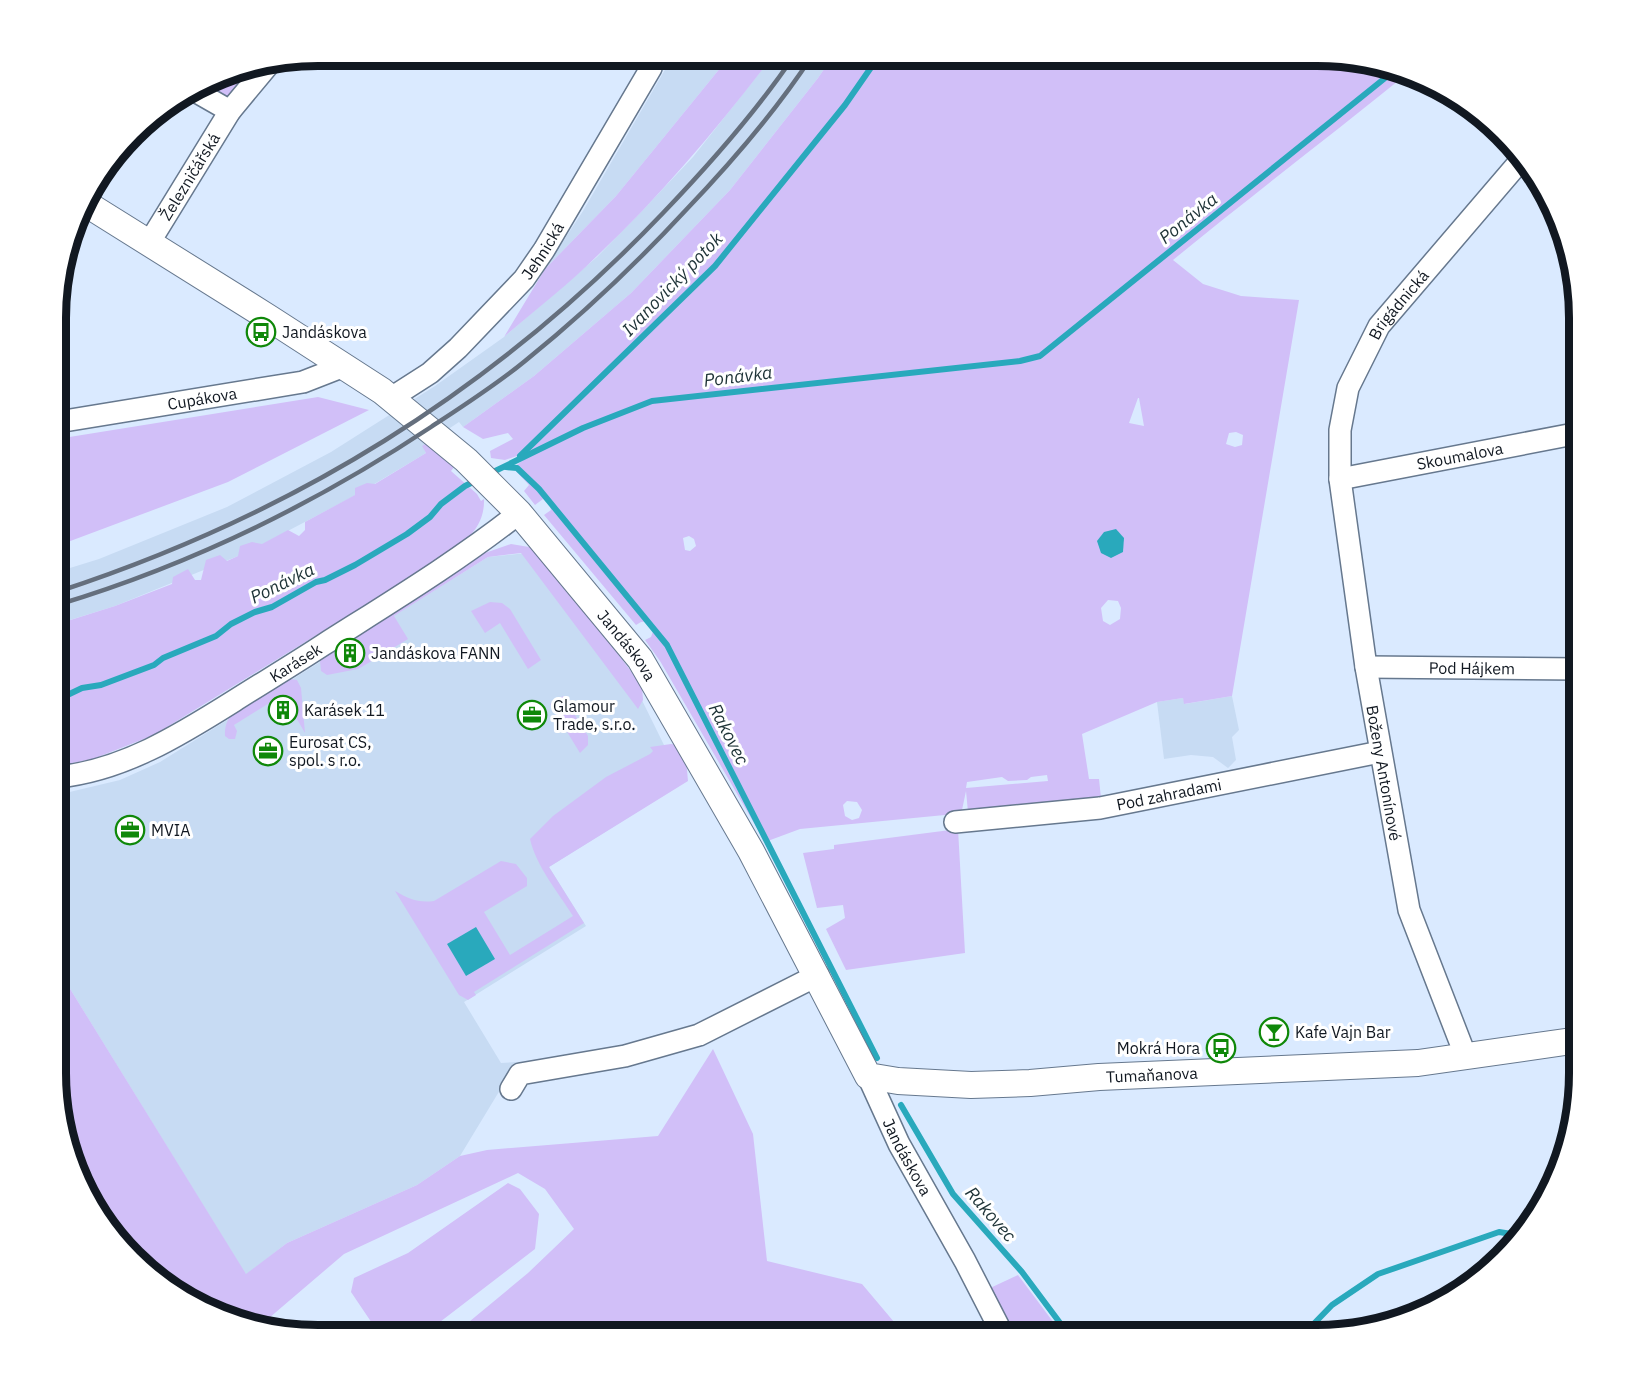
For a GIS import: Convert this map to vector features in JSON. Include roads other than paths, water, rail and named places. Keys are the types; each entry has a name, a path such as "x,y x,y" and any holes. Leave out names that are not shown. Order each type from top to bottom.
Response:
{"street":[{"name":"Jehnická","path":"391,398 430,373 459,348 524,279 544,250 643,66"},
{"name":"Železničářská","path":"149,243 230,111 262,73"},
{"path":"201,95 230,111"},
{"name":"Brigádnická","path":"1340,479 1340,430 1348,388 1379,326 1517,165"},
{"name":"Jandáskova","path":"92,207 391,398 471,465 519,513 640,659 751,851 818,975 899,1144 998,1325"},
{"name":"Cupákova","path":"66,421 303,382 344,366"},
{"name":"Skoumalova","path":"1340,479 1569,435"},
{"name":"Boženy Antonínové","path":"1340,479 1366,667 1409,910 1466,1057"},
{"name":"Karásek","path":"66,775 92,770 144,754 195,725 438,572 519,513"},
{"name":"Pod Hájkem","path":"1366,667 1569,669"},
{"name":"Pod zahradami","path":"955,822 1100,808 1380,752"},
{"path":"510,1089 520,1074 625,1056 699,1035 818,975"},
{"name":"Tumaňanova","path":"868,1076 898,1082 970,1085 1166,1073 1418,1063 1569,1042"}],"water":[{"path":"1116,529 1124,538 1123,552 1111,558 1101,553 1097,541 1104,532"},
{"path":"476,927 495,959 466,976 447,944"}],"waterway":[{"name":"Ivanovický potok","path":"520,456 715,266 845,105 872,66"},
{"name":"Ponávka","path":"489,474 583,428 652,401 1020,361 1040,356 1387,76"},
{"name":"Rakovec","path":"506,467 517,468 539,489 667,645 877,1058"},
{"name":"Ponávka","path":"66,696 82,688 101,685 154,665 163,658 216,636 231,624 255,612 272,607 316,582 355,565 407,534 430,517 441,504 477,480"},
{"name":"Rakovec","path":"901,1105 953,1194 1022,1272 1062,1325"},
{"name":"Rakovec","path":"1313,1325 1332,1305 1378,1274 1499,1232 1511,1234"}],"railway":[{"path":"66,589 144,561 227,525 307,485 384,441 458,391 529,337 598,278 698,176 732,137 787,66"},
{"path":"66,602 155,571 297,507 387,455 503,378 587,308 666,231 752,136 805,66"}],"place":[{"name":"Jandáskova","path":"261,332"},
{"name":"Jandáskova FANN","path":"350,653"},
{"name":"Karásek 11","path":"283,710"},
{"name":"Glamour Trade, s.r.o.","path":"532,715"},
{"name":"Eurosat CS, spol. s r.o.","path":"268,751"},
{"name":"MVIA","path":"130,830"},
{"name":"Kafe Vajn Bar","path":"1274,1032"},
{"name":"Mokrá Hora","path":"1221,1048"}]}
